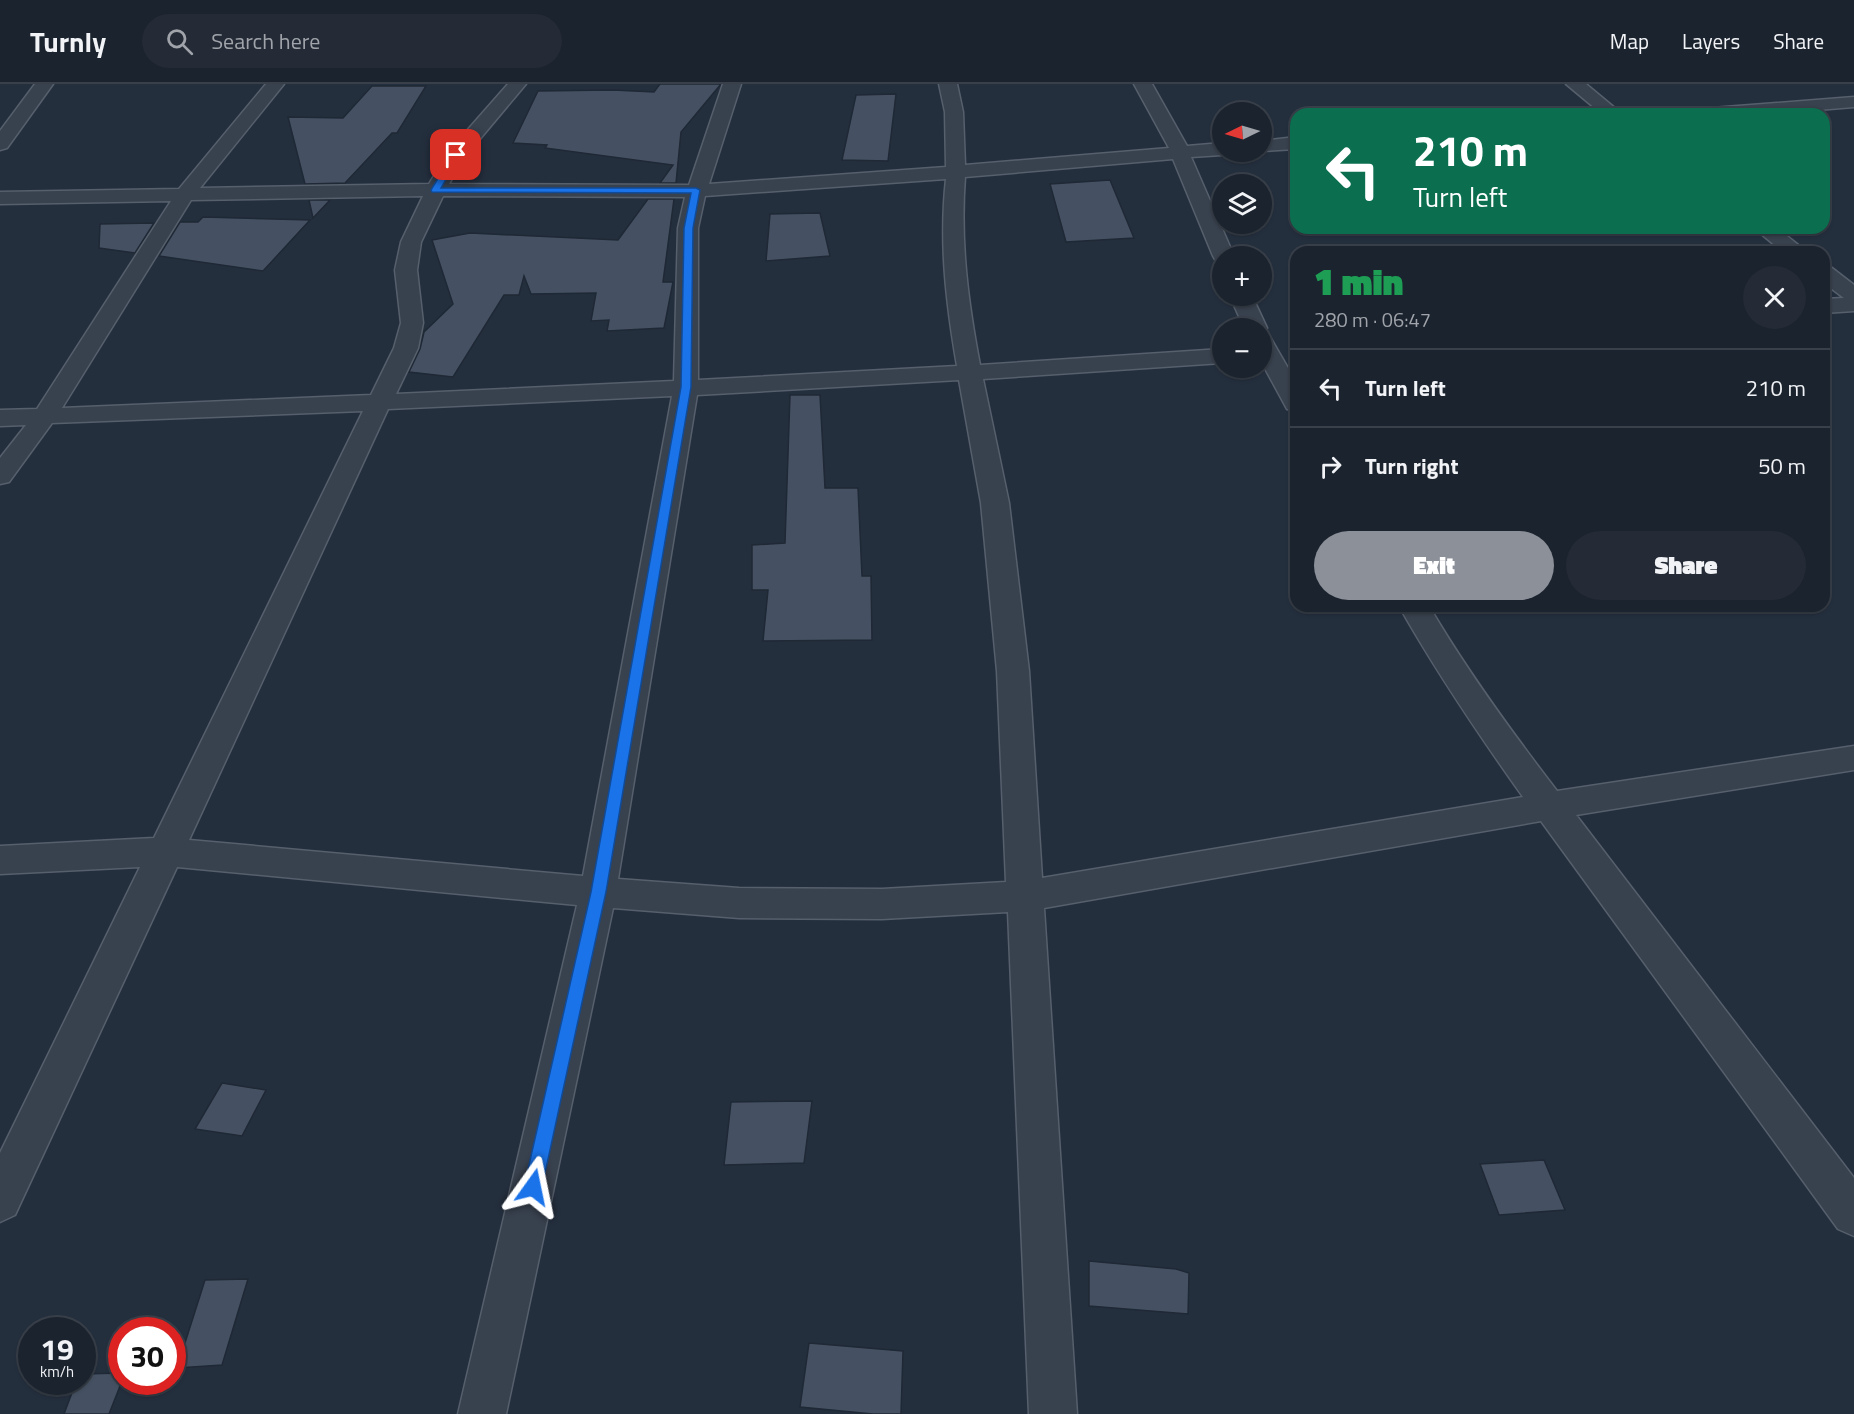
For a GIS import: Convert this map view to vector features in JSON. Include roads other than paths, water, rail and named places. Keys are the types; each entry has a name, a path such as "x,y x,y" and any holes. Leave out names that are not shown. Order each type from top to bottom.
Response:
{"street":[{"path":"0,144 44,84"},
{"path":"0,476 45,416 185,195 275,84"},
{"path":"0,1200 379,403 395,375 406,348 412,323 406,258 435,190 456,155 517,84"},
{"path":"482,1414 598,892 686,387 688,228 696,190 732,84"},
{"path":"948,84 954,112 956,172 952,214 953,262 959,315 995,503 1013,671 1053,1414"},
{"path":"1143,84 1175,141 1220,246"},
{"path":"1575,84 1605,108"},
{"path":"1776,108 1854,102"},
{"path":"1272,145 1290,144"},
{"path":"0,198 435,190 696,190 956,172 1212,150"},
{"path":"1772,234 1788,246"},
{"path":"1830,277 1854,295"},
{"path":"1830,306 1854,304"},
{"path":"1272,349 1290,350"},
{"path":"0,418 379,403 972,374 1212,357"},
{"path":"1272,364 1290,394"},
{"path":"1417,612 1444,658 1488,724 1854,1214"},
{"path":"0,860 166,852 739,903 882,904 1025,896 1548,806 1854,758"}]}
